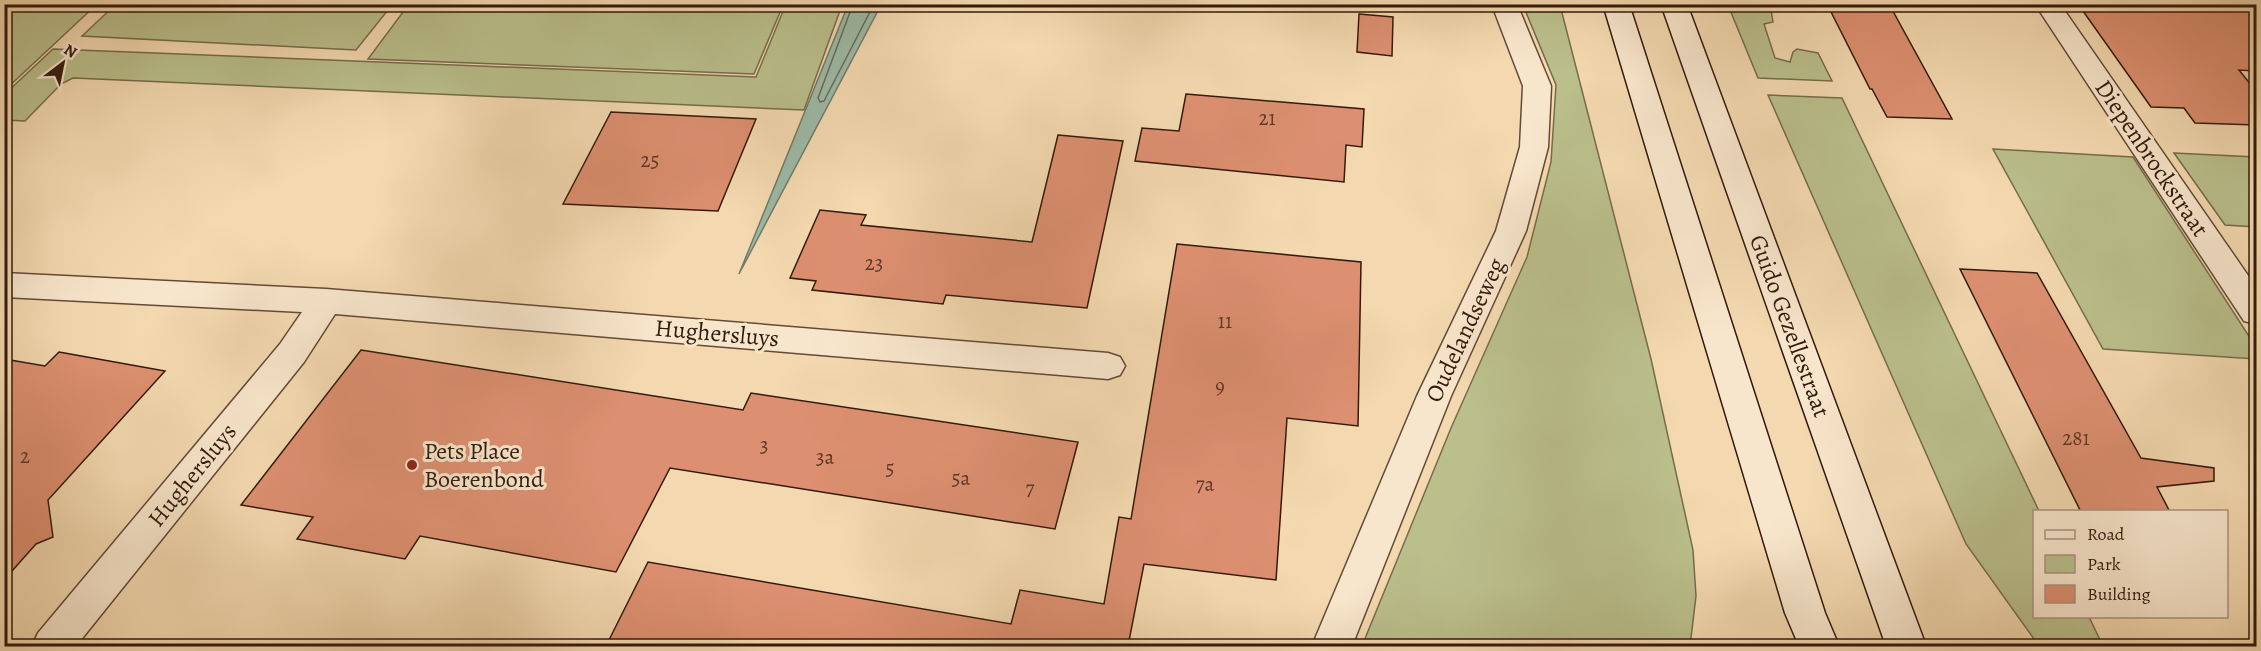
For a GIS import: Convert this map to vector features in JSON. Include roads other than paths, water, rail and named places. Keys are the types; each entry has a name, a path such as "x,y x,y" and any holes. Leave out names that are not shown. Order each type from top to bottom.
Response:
{"street":[{"path":"1616,4 1805,613 1818,646"},
{"name":"Guido Gezellestraat","path":"1674,4 1906,646"},
{"name":"Diepenbrockstraat","path":"2047,4 2256,312"},
{"name":"Oudelandseweg","path":"1332,646 1434,396 1511,231 1534,147 1537,86 1505,5"},
{"name":"Hughersluys","path":"4,285 326,301 1108,366"},
{"name":"Hughersluys","path":"52,646 292,353 326,301"}],"water":[{"path":"848,5 881,5 739,274"}],"place":[{"name":"Pets Place Boerenbond","path":"412,465"}]}
